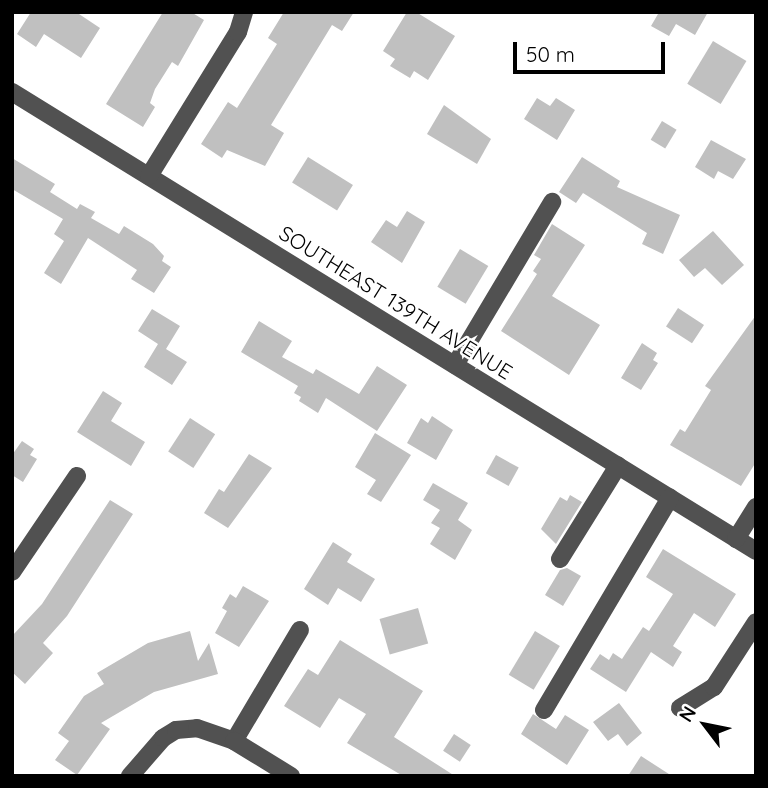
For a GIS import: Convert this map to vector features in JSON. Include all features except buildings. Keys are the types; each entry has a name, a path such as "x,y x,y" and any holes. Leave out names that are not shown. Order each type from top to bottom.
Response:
{"street":[{"path":"149,176 238,32 244,12"},
{"name":"SOUTHEAST 139TH AVENUE","path":"12,92 756,551"},
{"path":"455,365 552,202"},
{"path":"560,559 618,466"},
{"path":"12,572 77,476"},
{"path":"544,710 670,498"},
{"path":"736,539 756,507"},
{"path":"680,708 714,687 756,622"},
{"path":"234,741 300,630"},
{"path":"130,776 149,751 176,730 197,728 234,741 291,776"}]}
